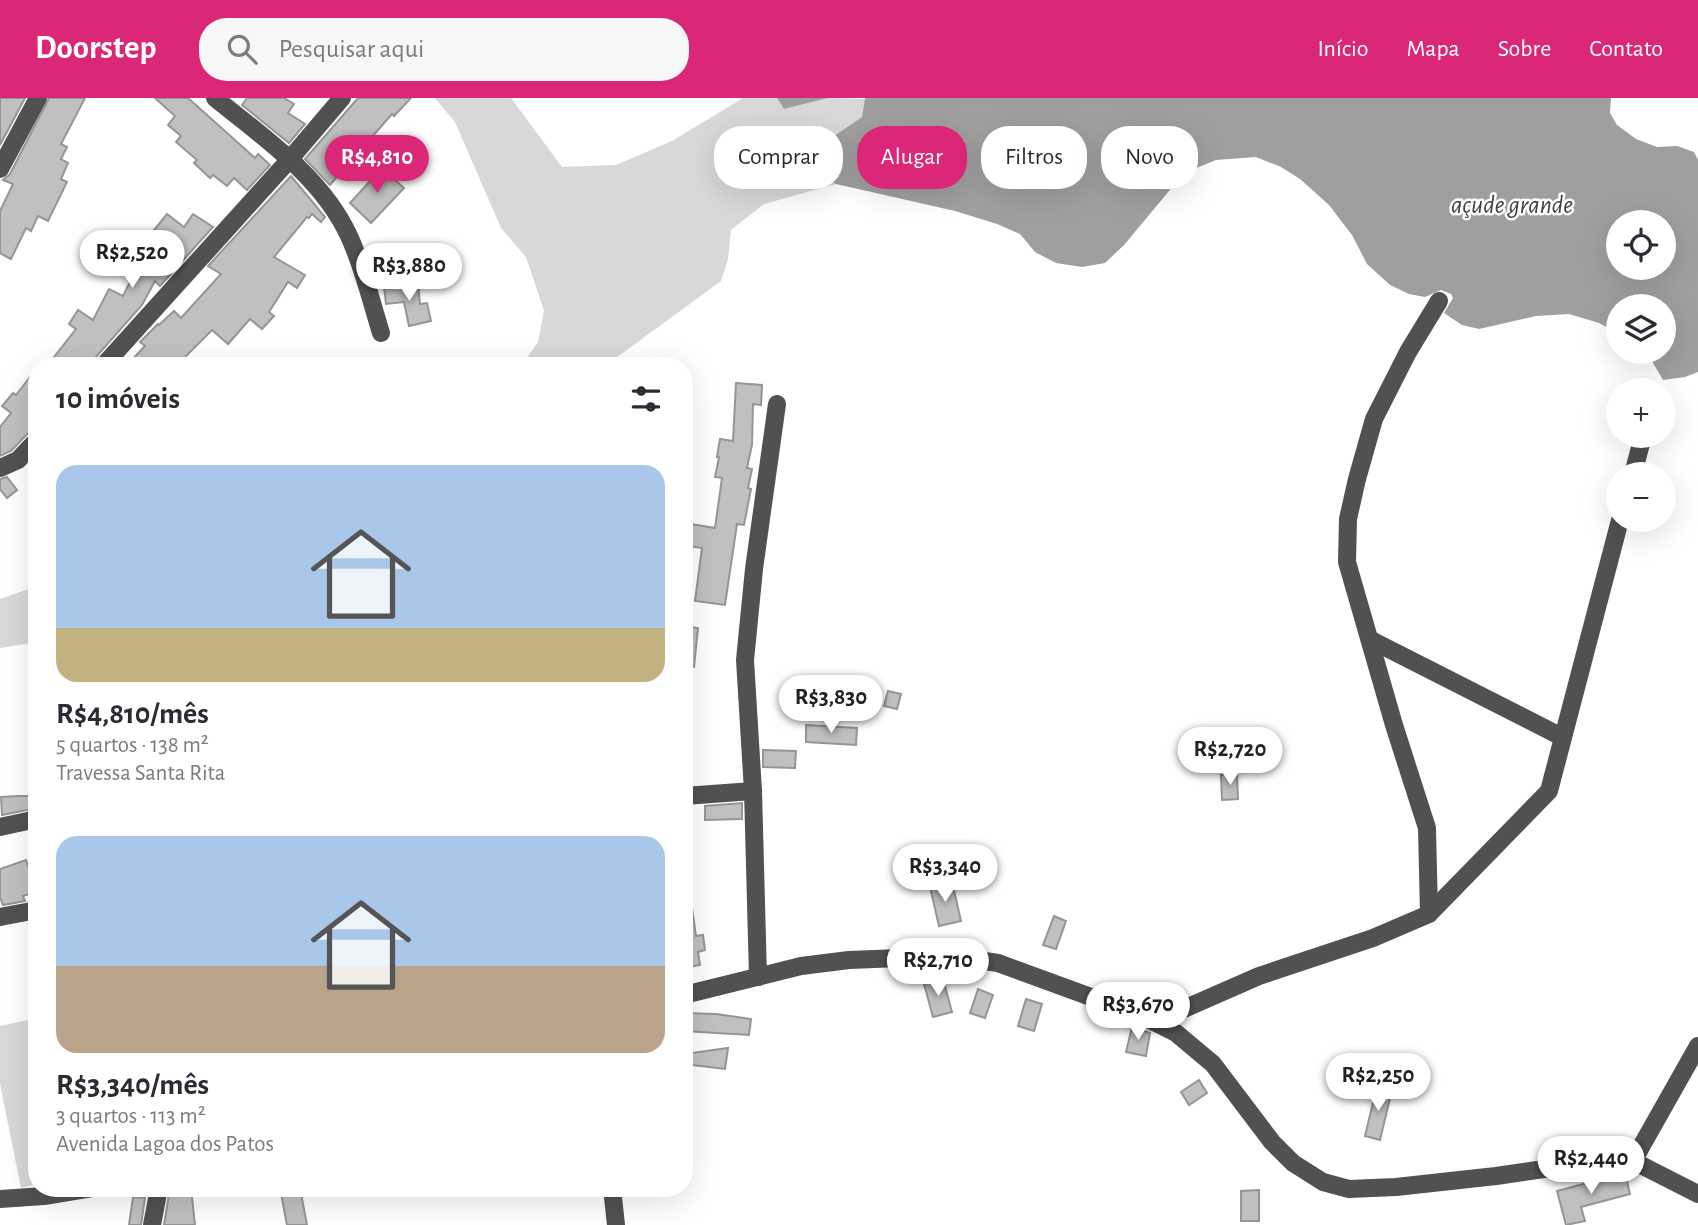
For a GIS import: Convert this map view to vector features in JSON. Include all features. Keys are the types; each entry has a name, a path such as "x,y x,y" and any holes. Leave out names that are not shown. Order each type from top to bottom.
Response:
{"street":[{"path":"0,169 38,98"},
{"path":"215,98 290,159 333,207 350,236 381,333"},
{"path":"111,357 342,98"},
{"path":"1429,914 1427,828 1347,562 1348,519 1374,419 1408,352 1439,301"},
{"path":"758,977 746,660 754,569 777,404"},
{"path":"0,468 18,460 28,449"},
{"path":"1154,1022 1259,976 1373,938 1429,914 1549,792 1617,532"},
{"path":"1371,640 1562,737"},
{"path":"693,795 753,791"},
{"path":"0,827 28,822"},
{"path":"0,917 28,912"},
{"path":"693,993 801,967 849,960 952,956 998,963 1140,1015 1176,1033 1213,1064 1272,1142 1293,1163 1323,1182 1349,1189 1396,1187 1496,1177 1584,1162 1633,1161 1698,1194"},
{"path":"1633,1161 1698,1046"},
{"path":"0,1199 29,1197"},
{"path":"152,1225 157,1197"},
{"path":"613,1197 616,1225"}],"shaded area":[{"path":"435,98 511,98 562,167 616,165 672,141 743,98 777,98 784,109 828,98 866,99 862,117 843,130 843,126 714,126 714,189 818,189 764,204 731,230 728,259 721,281 617,357 527,357 538,342 544,311 526,257 501,228 455,122"},
{"path":"28,589 28,643 0,648 0,599"},
{"path":"28,1020 28,1186 21,1188 0,1084 0,1026"}],"water":[{"path":"777,98 828,98 784,109"},
{"name":"açude grande","path":"865,98 1611,98 1610,113 1617,125 1636,139 1657,147 1677,146 1694,152 1698,160 1698,372 1685,377 1662,378 1654,364 1676,364 1676,294 1606,294 1606,327 1569,314 1536,316 1479,329 1462,325 1444,313 1453,298 1451,294 1441,290 1425,297 1409,294 1390,285 1367,264 1352,235 1329,205 1300,179 1281,167 1256,157 1216,160 1198,167 1198,126 1101,126 1101,189 1171,189 1124,245 1105,263 1082,267 1056,263 1035,252 1020,234 997,224 955,211 858,189 967,189 967,126 857,126 857,189 843,186 843,130 862,117"}],"building":[{"path":"0,98 25,98 0,145"},
{"path":"49,98 85,98 61,144 67,147 61,159 68,163 61,179 67,182 48,221 38,216 31,231 26,228 11,259 0,253 0,211 13,184 3,180 10,174"},
{"path":"155,98 188,98 255,158 258,154 270,165 247,190 234,178 227,186 213,175 210,178 194,163 197,160 176,142 181,136 168,125 175,116"},
{"path":"247,98 284,98 294,104 288,113 305,124 289,143 242,105"},
{"path":"358,98 411,98 394,116 392,114 330,185 305,159"},
{"path":"382,168 404,188 371,223 350,203"},
{"path":"291,176 325,217 321,222 312,214 307,217 274,257 305,275 297,288 288,282 269,312 274,316 262,329 250,319 228,344 212,330 185,357 135,357 145,346 140,342 158,324 174,311 181,318 221,274 208,266"},
{"path":"167,214 184,227 193,214 213,227 160,286 155,281 142,305 96,357 54,357 76,329 69,324 78,310 93,320 109,289 123,296 138,266 130,260"},
{"path":"418,284 420,304 427,303 431,321 409,326 404,302 386,304 384,287"},
{"path":"28,380 28,433 11,451 0,456 0,427 11,413 2,406 13,393 16,395"},
{"path":"736,383 762,385 761,405 753,404 752,445 747,468 752,469 748,488 751,489 744,525 737,524 725,605 695,601 702,548 693,547 693,524 715,528 722,478 715,477 720,439 733,441"},
{"path":"7,477 17,490 7,498 0,489 0,479"},
{"path":"693,627 698,628 693,667"},
{"path":"888,691 901,694 897,709 884,706"},
{"path":"806,725 857,728 856,745 806,742"},
{"path":"763,750 796,751 795,768 763,767"},
{"path":"1237,774 1238,799 1222,800 1221,775"},
{"path":"28,796 28,810 2,815 1,797"},
{"path":"742,803 742,819 705,820 705,806"},
{"path":"26,860 28,894 23,896 25,901 3,905 0,897 0,869"},
{"path":"952,882 961,921 939,926 930,887"},
{"path":"693,915 696,936 703,935 705,950 698,952 700,965 693,966"},
{"path":"1054,916 1066,921 1056,949 1043,945"},
{"path":"943,979 952,1012 933,1017 924,984"},
{"path":"978,989 993,995 985,1018 970,1013"},
{"path":"1026,999 1042,1004 1034,1031 1018,1026"},
{"path":"693,1013 751,1019 749,1035 693,1032"},
{"path":"1132,1027 1150,1033 1146,1056 1126,1052"},
{"path":"728,1048 725,1069 693,1065 693,1053"},
{"path":"1199,1080 1207,1093 1189,1105 1181,1092"},
{"path":"1377,1086 1392,1090 1380,1140 1365,1136"},
{"path":"1625,1173 1630,1194 1581,1207 1585,1221 1566,1225 1557,1191"},
{"path":"1259,1190 1259,1221 1241,1221 1241,1191"},
{"path":"133,1197 145,1198 141,1225 129,1225"},
{"path":"169,1197 192,1197 195,1225 164,1225"},
{"path":"282,1197 302,1197 307,1225 287,1225"}]}
